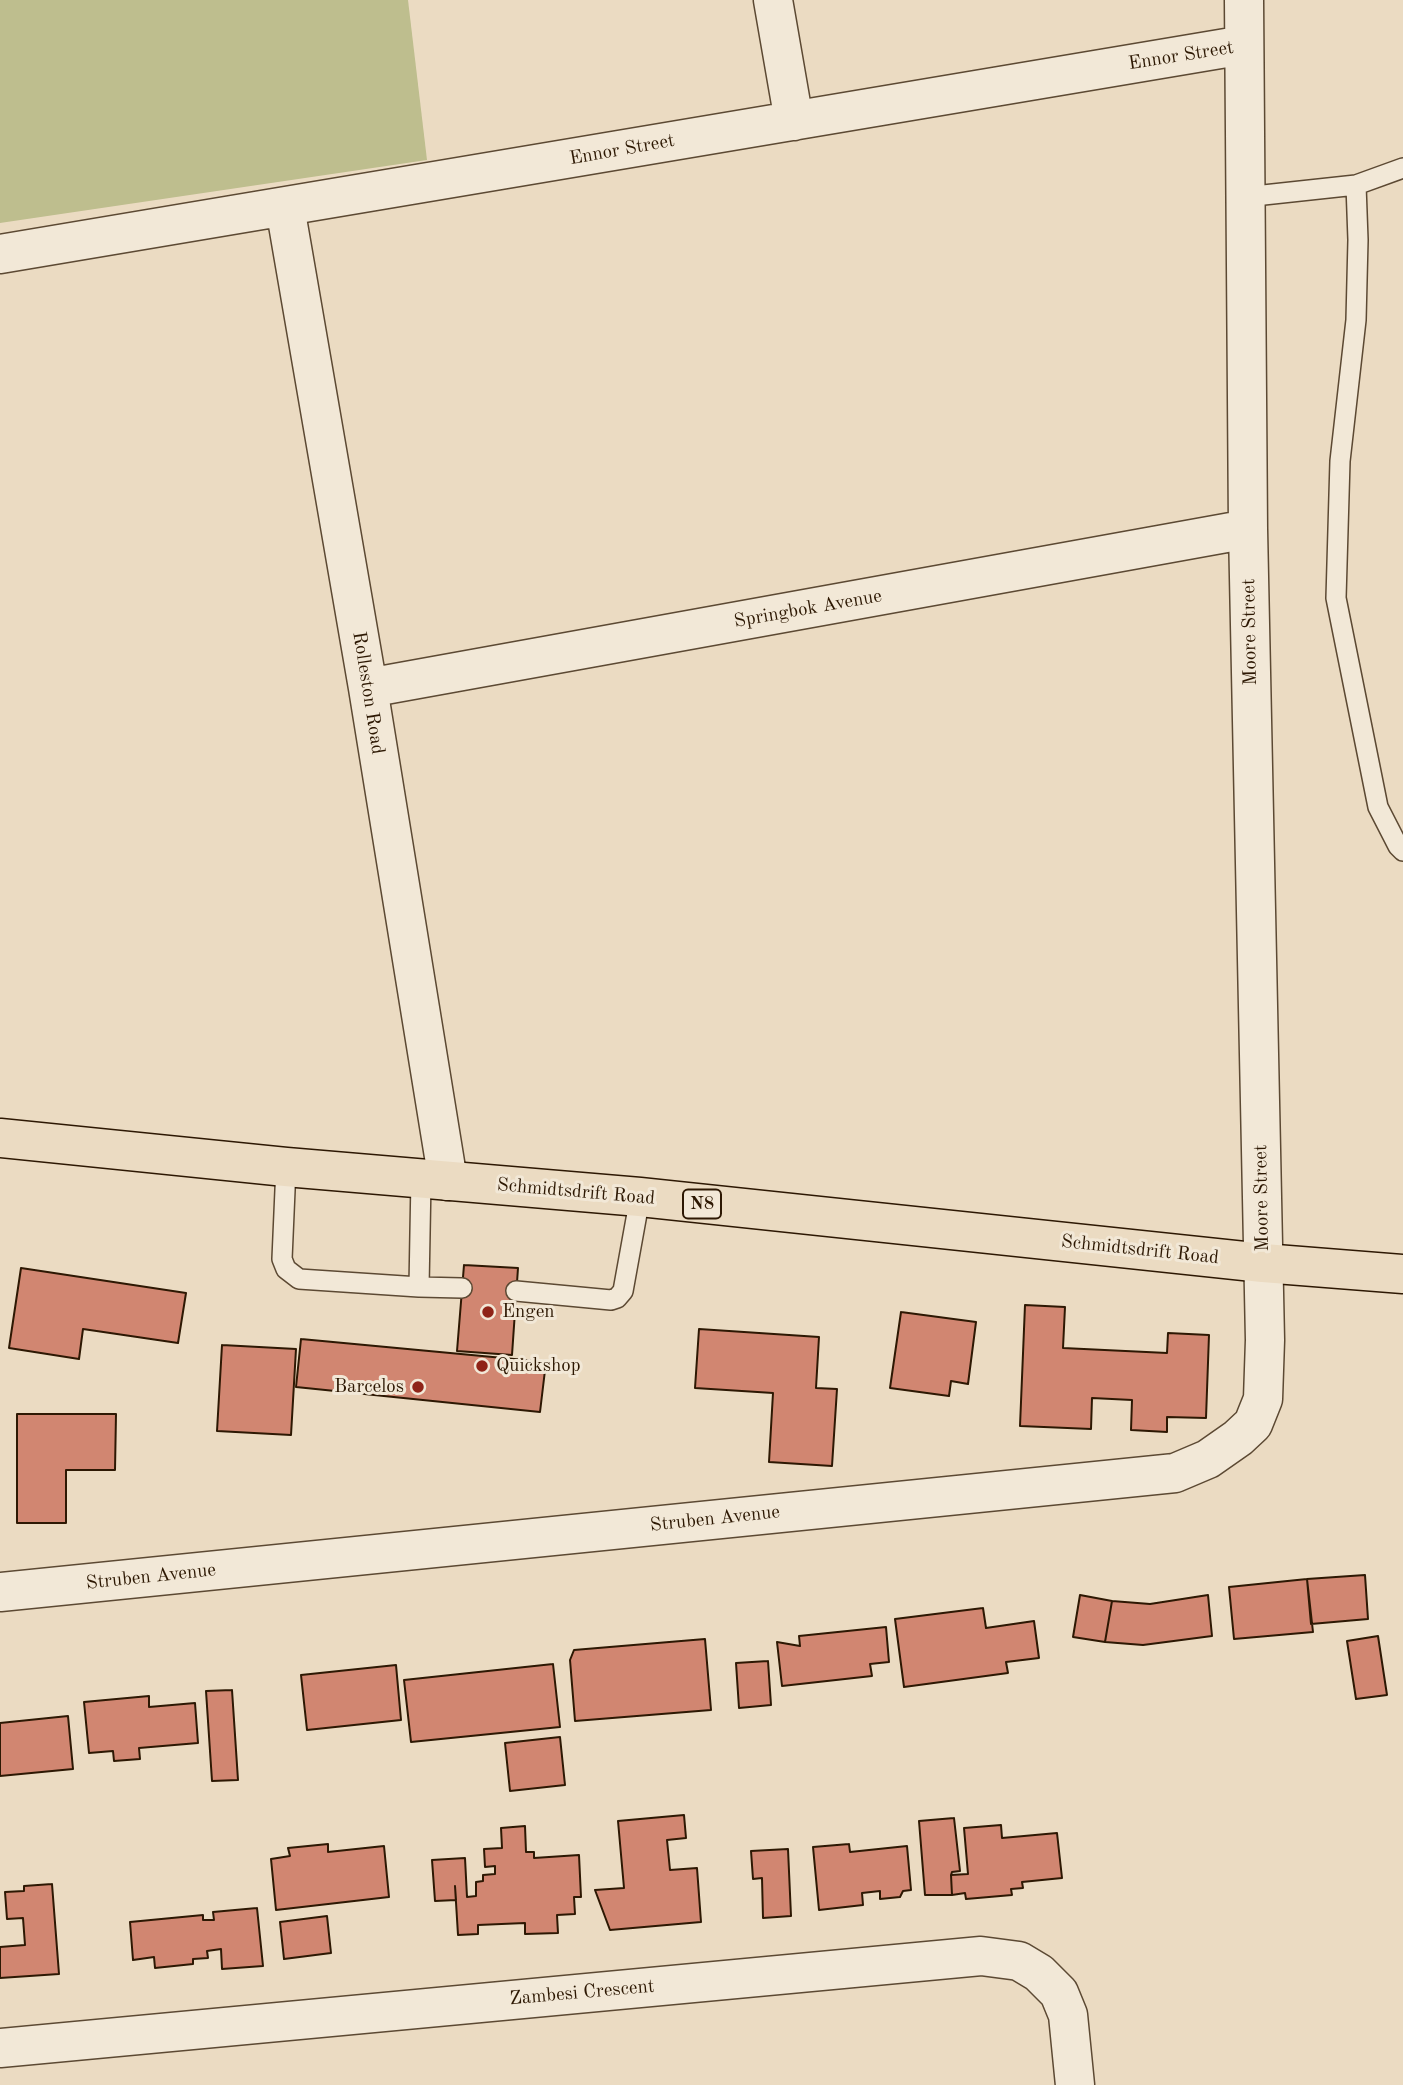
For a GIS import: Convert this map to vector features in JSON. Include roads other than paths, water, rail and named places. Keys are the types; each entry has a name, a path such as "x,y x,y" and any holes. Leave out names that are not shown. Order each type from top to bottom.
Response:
{"highway":[{"name":"Schmidtsdrift Road","path":"0,1138 286,1167 640,1197 1263,1263 1403,1274"}],"street":[{"path":"773,0 794,121"},
{"name":"Moore Street","path":"1244,0 1248,529 1263,1263"},
{"name":"Ennor Street","path":"0,254 1244,46"},
{"name":"Rolleston Road","path":"285,206 368,688 435,1180"},
{"name":"Springbok Avenue","path":"368,688 1248,529"},
{"name":"Struben Avenue","path":"0,1592 1175,1472 1208,1459 1253,1424 1263,1399 1263,1263"},
{"name":"Zambesi Crescent","path":"0,2048 981,1956 1019,1961 1040,1973 1059,1993 1068,2015 1075,2085"}],"lane":[{"path":"1245,197 1356,185 1403,168"},
{"path":"1356,185 1359,240 1356,320 1340,461 1336,598 1378,807 1403,851"},
{"path":"286,1167 282,1259 286,1269 299,1279 462,1288"},
{"path":"419,1287 435,1180"},
{"path":"516,1291 611,1300 617,1298 623,1291 640,1197"}],"place":[{"name":"Engen","path":"488,1312"},
{"name":"Quickshop","path":"482,1366"},
{"name":"Barcelos","path":"418,1387"}]}
